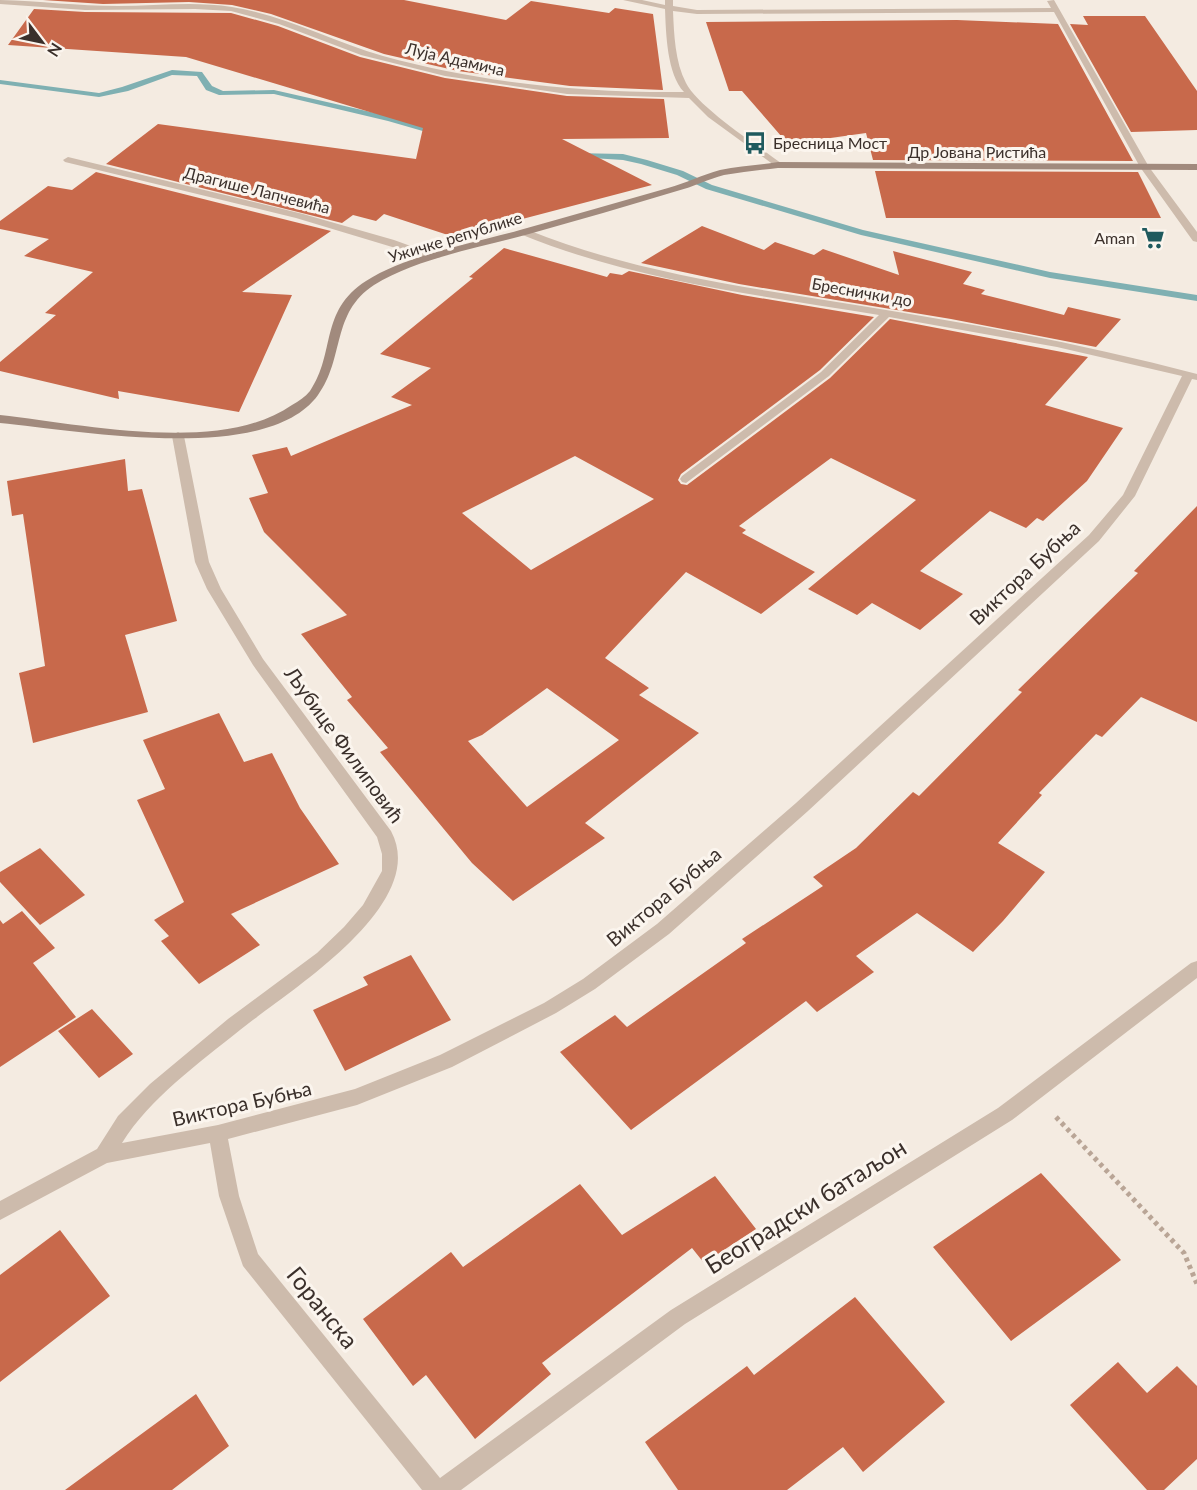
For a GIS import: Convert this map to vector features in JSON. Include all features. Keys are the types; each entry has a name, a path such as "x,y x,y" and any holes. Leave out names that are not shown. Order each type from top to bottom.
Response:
{"street":[{"path":"627,0 718,12 1057,10"},
{"path":"1051,0 1145,166 1197,239"},
{"name":"Луја Адамича","path":"0,2 96,8 232,4 289,23 364,53 477,81 560,92 635,96 691,95"},
{"path":"4,11 15,4"},
{"path":"670,5 670,42 682,85 711,115 778,165"},
{"name":"Драгише Лапчевића","path":"68,160 245,201 436,257"},
{"name":"Др Јована Ристића","path":"721,173 778,165 1197,167"},
{"name":"Ужичке републике","path":"0,419 178,436 237,432 284,418 310,398 317,388 340,317 357,293 387,275 436,257 675,189 721,173"},
{"name":"Бреснички до","path":"524,232 550,244 613,263 721,286 886,313 1086,351 1193,376"},
{"path":"686,479 825,374 886,313"},
{"name":"Виктора Бубња","path":"0,1211 104,1155 218,1133 357,1097 446,1061 550,1008 589,984 663,929 802,807 1094,538 1129,495 1193,376"},
{"name":"Љубице Филиповић","path":"104,1155 125,1122 156,1090 234,1024 323,958 350,932 369,910 390,871 390,854 385,835 258,662 214,589 202,562 178,436"},
{"name":"Београдски батаљон","path":"442,1490 678,1317 1005,1114 1197,968"},
{"name":"Горанска","path":"218,1133 229,1196 250,1259 436,1490"}],"path":[{"path":"1033,1093 1184,1253 1197,1284"}],"building":[{"path":"43,0 404,0 506,20 531,1 609,13 615,8 653,14 663,90 570,86 458,71 384,54 271,14 232,5 189,2 103,4"},
{"path":"34,9 85,12 231,13 278,26 360,57 445,78 567,96 664,99 669,138 562,139 652,185 454,237 384,214 376,221 353,215 342,223 106,164 158,124 416,159 423,128 186,57 8,45"},
{"path":"1083,16 1145,16 1197,91 1197,130 1131,132 1070,24 1088,25"},
{"path":"957,20 1058,24 1133,161 873,160 866,133 788,144 742,91 729,91 706,22"},
{"path":"875,171 1138,172 1161,218 886,218"},
{"path":"96,172 331,231 242,292 292,295 239,412 118,391 119,399 0,371 0,362 56,315 45,313 93,272 24,256 49,239 0,229 0,221 48,186 72,190"},
{"path":"702,226 764,250 775,242 814,255 823,249 899,275 893,251 972,272 963,284 985,290 981,294 1064,315 1068,307 1121,319 1096,347 951,319 739,284 641,263"},
{"path":"504,248 607,277 610,273 622,275 629,271 742,295 874,317 820,370 681,474 678,480 681,484 687,485 830,378 890,319 1088,357 1045,405 1123,428 1087,481 1043,521 1037,518 1026,528 990,511 920,571 963,594 920,630 872,603 857,615 808,589 916,500 831,458 739,526 746,530 742,533 815,572 761,614 686,572 605,658 649,688 639,695 699,733 585,823 605,838 513,901 472,863 380,752 388,748 347,700 352,697 301,634 347,615 264,532 249,498 268,493 252,455 287,447 291,456 412,405 391,397 431,368 380,354 473,278 469,277","holes":["575,456 654,499 531,570 462,513","547,688 619,740 527,807 468,741 482,735"]},
{"path":"125,459 128,491 142,489 177,621 125,635 148,712 33,743 19,673 45,666 23,514 12,516 7,481"},
{"path":"1197,506 1197,722 1141,697 1102,737 1096,734 1039,793 1042,795 998,843 1045,872 973,952 917,913 856,956 874,972 817,1012 806,1001 631,1130 560,1052 615,1015 627,1027 746,943 742,939 823,886 813,877 856,848 913,792 919,796 1022,692 1018,690 1138,573 1134,571"},
{"path":"219,713 244,762 272,753 300,808 339,864 231,914 260,945 199,984 161,941 169,936 154,920 184,902 137,800 165,789 143,740"},
{"path":"40,848 85,895 40,925 0,882 0,872"},
{"path":"22,911 55,948 33,963 76,1017 0,1067 0,920 3,924"},
{"path":"411,955 451,1020 345,1071 313,1010 368,985 363,977"},
{"path":"92,1009 133,1054 99,1078 58,1031"},
{"path":"1041,1173 1121,1260 1011,1341 933,1247"},
{"path":"715,1176 756,1229 704,1263 692,1248 542,1363 551,1374 475,1439 426,1375 413,1386 363,1319 451,1252 463,1267 580,1184 622,1235"},
{"path":"60,1230 110,1296 0,1382 0,1275"},
{"path":"855,1297 945,1402 863,1472 843,1447 787,1490 678,1490 645,1442 747,1366 754,1375"},
{"path":"1118,1362 1147,1393 1177,1366 1197,1386 1197,1459 1164,1490 1147,1490 1070,1405"},
{"path":"196,1394 229,1446 172,1490 65,1490"}],"waterway":[{"path":"0,82 99,95 113,93 160,75 185,72 199,74 209,88 222,93 274,92 390,119 440,134"},
{"path":"576,155 623,157 644,162 680,173 709,187 861,232 1050,275 1197,298"}],"place":[{"name":"Бресница Мост","path":"755,143"},
{"name":"Aman","path":"1153,238"}]}
